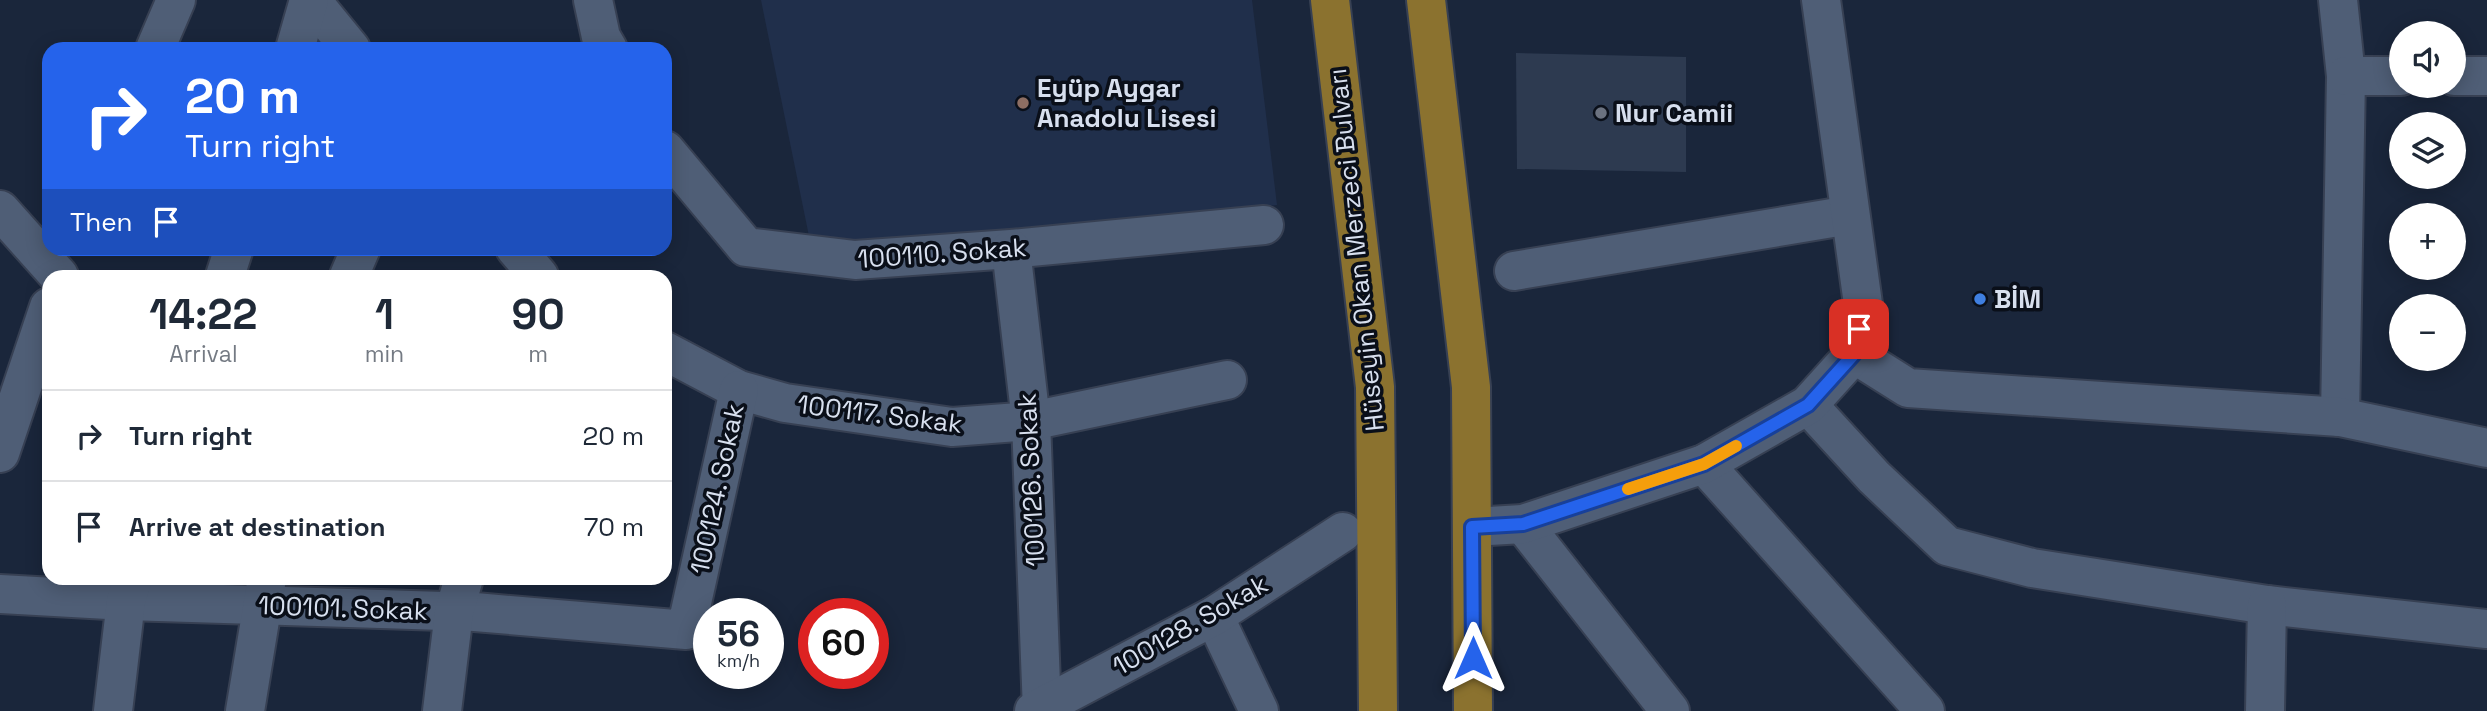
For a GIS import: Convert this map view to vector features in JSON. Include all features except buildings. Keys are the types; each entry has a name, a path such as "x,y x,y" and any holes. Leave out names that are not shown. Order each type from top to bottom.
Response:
{"main road":[{"name":"Hüseyin Okan Merzeci Bulvarı","path":"1330,0 1375,387 1378,711"},
{"path":"1426,0 1471,387 1473,711"}],"street":[{"path":"158,42 176,0"},
{"path":"297,42 310,0"},
{"path":"310,0 345,42"},
{"path":"593,0 594,42"},
{"path":"1472,527 1523,524 1704,464 1808,405 1854,354 1864,304 1821,0"},
{"path":"2338,0 2346,76 2340,416"},
{"path":"2346,76 2389,76"},
{"path":"2466,76 2487,76"},
{"name":"100110. Sokak","path":"672,158 746,247 855,260 1011,249 1264,225"},
{"path":"0,210 54,270"},
{"path":"1514,271 1850,215"},
{"name":"100126. Sokak","path":"1011,249 1031,421 1039,710"},
{"path":"522,256 534,270"},
{"path":"0,453 42,328"},
{"path":"1854,354 1908,388 2340,416 2487,448"},
{"name":"100117. Sokak","path":"672,355 739,390 786,403 952,428 1031,421 1227,380"},
{"name":"100124. Sokak","path":"686,630 739,390"},
{"path":"1808,405 1874,477 1947,545 2032,568 2267,605 2487,629"},
{"path":"1704,464 1925,711"},
{"path":"1523,524 1670,711"},
{"name":"100128. Sokak","path":"1039,710 1214,616 1343,532"},
{"path":"113,711 129,589"},
{"name":"100101. Sokak","path":"0,594 129,589 459,595 475,612 686,630"},
{"path":"245,711 264,591"},
{"path":"442,711 459,595"},
{"path":"2265,711 2267,605"},
{"path":"1214,616 1259,711"}],"shaded area":[{"name":"Eyüp Aygar Anadolu Lisesi","path":"761,0 1252,0 1277,205 812,251"}],"slow traffic":[{"path":"1628,489 1704,464 1736,446"}],"place":[{"name":"Eyüp Aygar Anadolu Lisesi","path":"1023,103"},
{"name":"Nur Camii","path":"1601,113"},
{"name":"BİM","path":"1980,299"}],"route":[{"path":"1473,658 1472,527 1523,524 1704,464 1808,405 1854,354 1859,329"}]}
